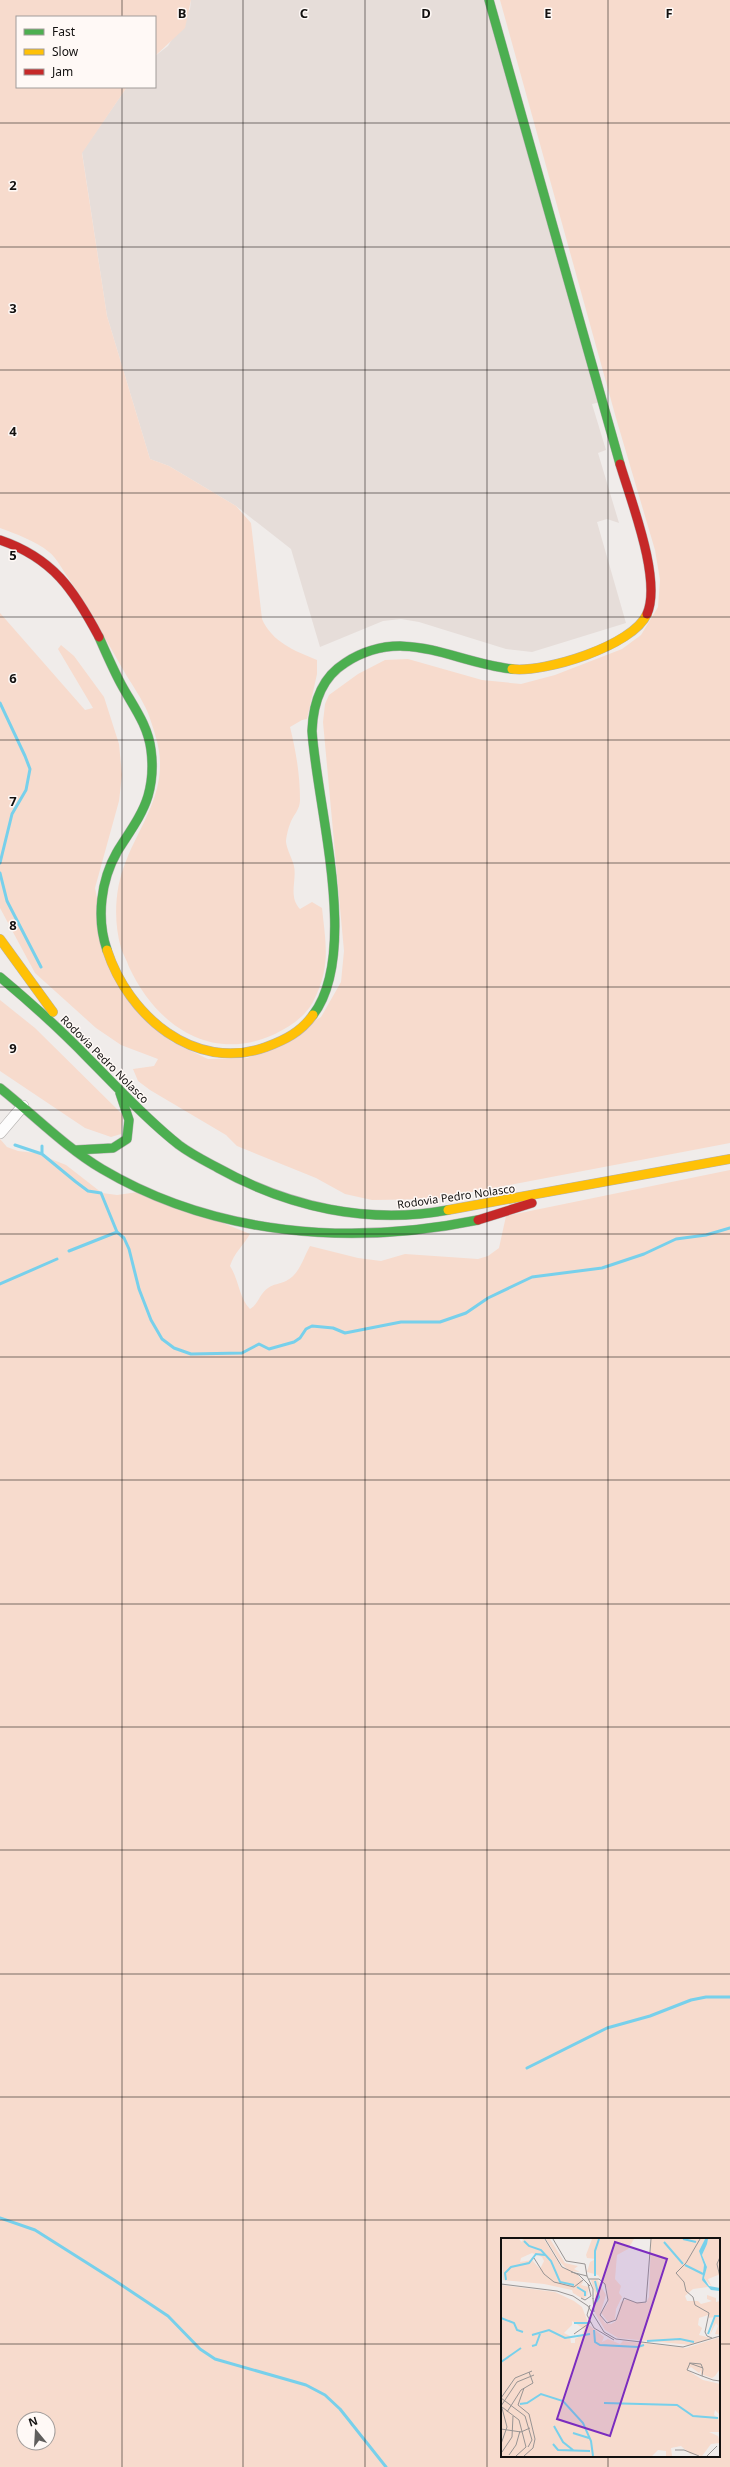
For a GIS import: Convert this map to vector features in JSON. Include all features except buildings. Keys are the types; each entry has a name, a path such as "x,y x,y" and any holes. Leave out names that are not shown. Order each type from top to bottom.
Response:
{"main road":[{"path":"0,540 23,548 51,566 68,588 87,616 147,733 151,762 149,794 106,875 102,895 102,935 113,972 124,992 153,1022 182,1043 207,1051 235,1054 273,1045 296,1034 317,1012 332,977 336,961 335,913 313,735 316,699 326,680 340,664 359,654 386,645 419,648 525,671 547,666 623,638 639,628 648,612 652,597 650,570 489,0"},
{"path":"0,940 77,1047"},
{"name":"Rodovia Pedro Nolasco","path":"0,977 77,1047 120,1093 179,1145 231,1176 310,1208 368,1216 417,1216 574,1189 730,1159"},
{"path":"0,1088 76,1150 102,1169 166,1201 220,1218 308,1233 359,1233 454,1224 478,1220 574,1189"},
{"path":"76,1150 113,1148 127,1139 129,1120 120,1093"}],"street":[{"path":"0,1133 23,1106"}],"shaded area":[{"path":"0,0 191,0 185,28 156,55 156,16 16,16 16,88 126,88 82,153 107,316 150,459 169,466 236,506 251,523 262,619 266,627 278,640 285,645 317,660 317,674 307,719 302,720 290,727 297,763 300,800 299,807 289,826 286,842 295,872 294,899 296,904 300,909 312,902 322,908 326,956 323,978 313,1002 306,1012 291,1025 275,1034 251,1042 229,1044 208,1041 188,1034 170,1022 154,1006 140,988 121,948 118,937 116,904 122,871 148,813 157,788 160,762 159,750 154,731 148,713 140,698 84,602 55,558 38,544 0,528"},
{"path":"191,0 487,0 601,402 592,404 606,450 598,453 619,523 607,519 597,522 626,623 532,652 506,649 419,622 401,619 383,621 320,647 291,549 236,506 169,466 150,459 107,316 82,152 126,88 156,88 156,55 168,46 190,9"},
{"path":"500,0 730,0 730,1143 435,1199 372,1200 345,1194 316,1178 237,1146 226,1135 150,1090 138,1081 133,1069 154,1066 158,1059 121,1045 96,1028 35,973 0,908 0,613 85,710 93,708 58,649 61,645 74,656 104,697 119,744 122,775 119,801 95,888 110,966 172,1042 208,1059 248,1058 321,1017 341,982 344,951 323,722 325,704 329,695 358,674 385,660 408,659 482,680 521,684 555,675 622,649 641,635 658,607 660,580 655,550 616,418"},
{"path":"0,1000 35,1028 123,1115 121,1134 111,1137 85,1128 0,1071"},
{"path":"0,1139 7,1147 18,1151 36,1153 66,1165 102,1193 117,1195 145,1191 250,1234 236,1253 230,1266 246,1305 250,1309 265,1290 286,1281 295,1274 310,1246 358,1258 381,1261 405,1254 478,1259 488,1256 499,1248 506,1216 730,1170 730,2467 0,2467"}],"waterway":[{"path":"0,703 30,769 26,790 12,814 0,863"},
{"path":"0,873 7,901 41,967"},
{"path":"15,1145 42,1154 88,1191 101,1193 117,1232 124,1238 129,1249 139,1289 151,1320 162,1339 174,1348 191,1354 242,1353 259,1344 269,1349 294,1342 300,1338 306,1329 312,1326 333,1328 345,1333 401,1322 440,1322 466,1313 488,1298 532,1277 602,1268 644,1254 676,1239 706,1235 730,1228"},
{"path":"42,1146 42,1154"},
{"path":"69,1251 117,1232"},
{"path":"0,1284 57,1259"},
{"path":"527,2068 607,2028 650,2016 691,2000 706,1997 730,1997"},
{"path":"0,2218 35,2230 114,2280 168,2316 200,2349 215,2359 306,2385 325,2395 340,2409 386,2467"}],"traffic: fast":[{"path":"489,0 620,464"},
{"path":"99,637 118,678 147,732 152,762 152,773 148,796 138,818 117,852 107,875 104,887 101,912 107,950"},
{"path":"313,1015 327,988 333,955 335,918 327,837 315,762 312,731 314,711 324,684 330,676 345,663 366,652 387,647 407,646 427,649 512,669"},
{"path":"0,977 57,1027 155,1125 179,1145 218,1168 245,1182 272,1193 329,1209 359,1214 388,1215 418,1214 448,1210"},
{"path":"0,1088 62,1141 102,1169 145,1191 191,1209 237,1221 285,1229 333,1233 382,1232 430,1228 478,1220"},
{"path":"76,1150 113,1148 127,1139 129,1120 120,1093"}],"traffic: slow":[{"path":"512,669 545,667 565,662 607,647 624,637 638,626 647,614"},
{"path":"0,939 53,1012"},
{"path":"107,950 117,974 131,996 148,1016 167,1033 190,1045 214,1052 239,1053 266,1047 298,1031 313,1015"},
{"path":"448,1210 730,1159"}],"traffic: jam":[{"path":"620,464 648,561 651,581 651,599 647,614"},
{"path":"0,540 18,547 48,566 71,590 99,637"},
{"path":"478,1220 532,1203"}]}
